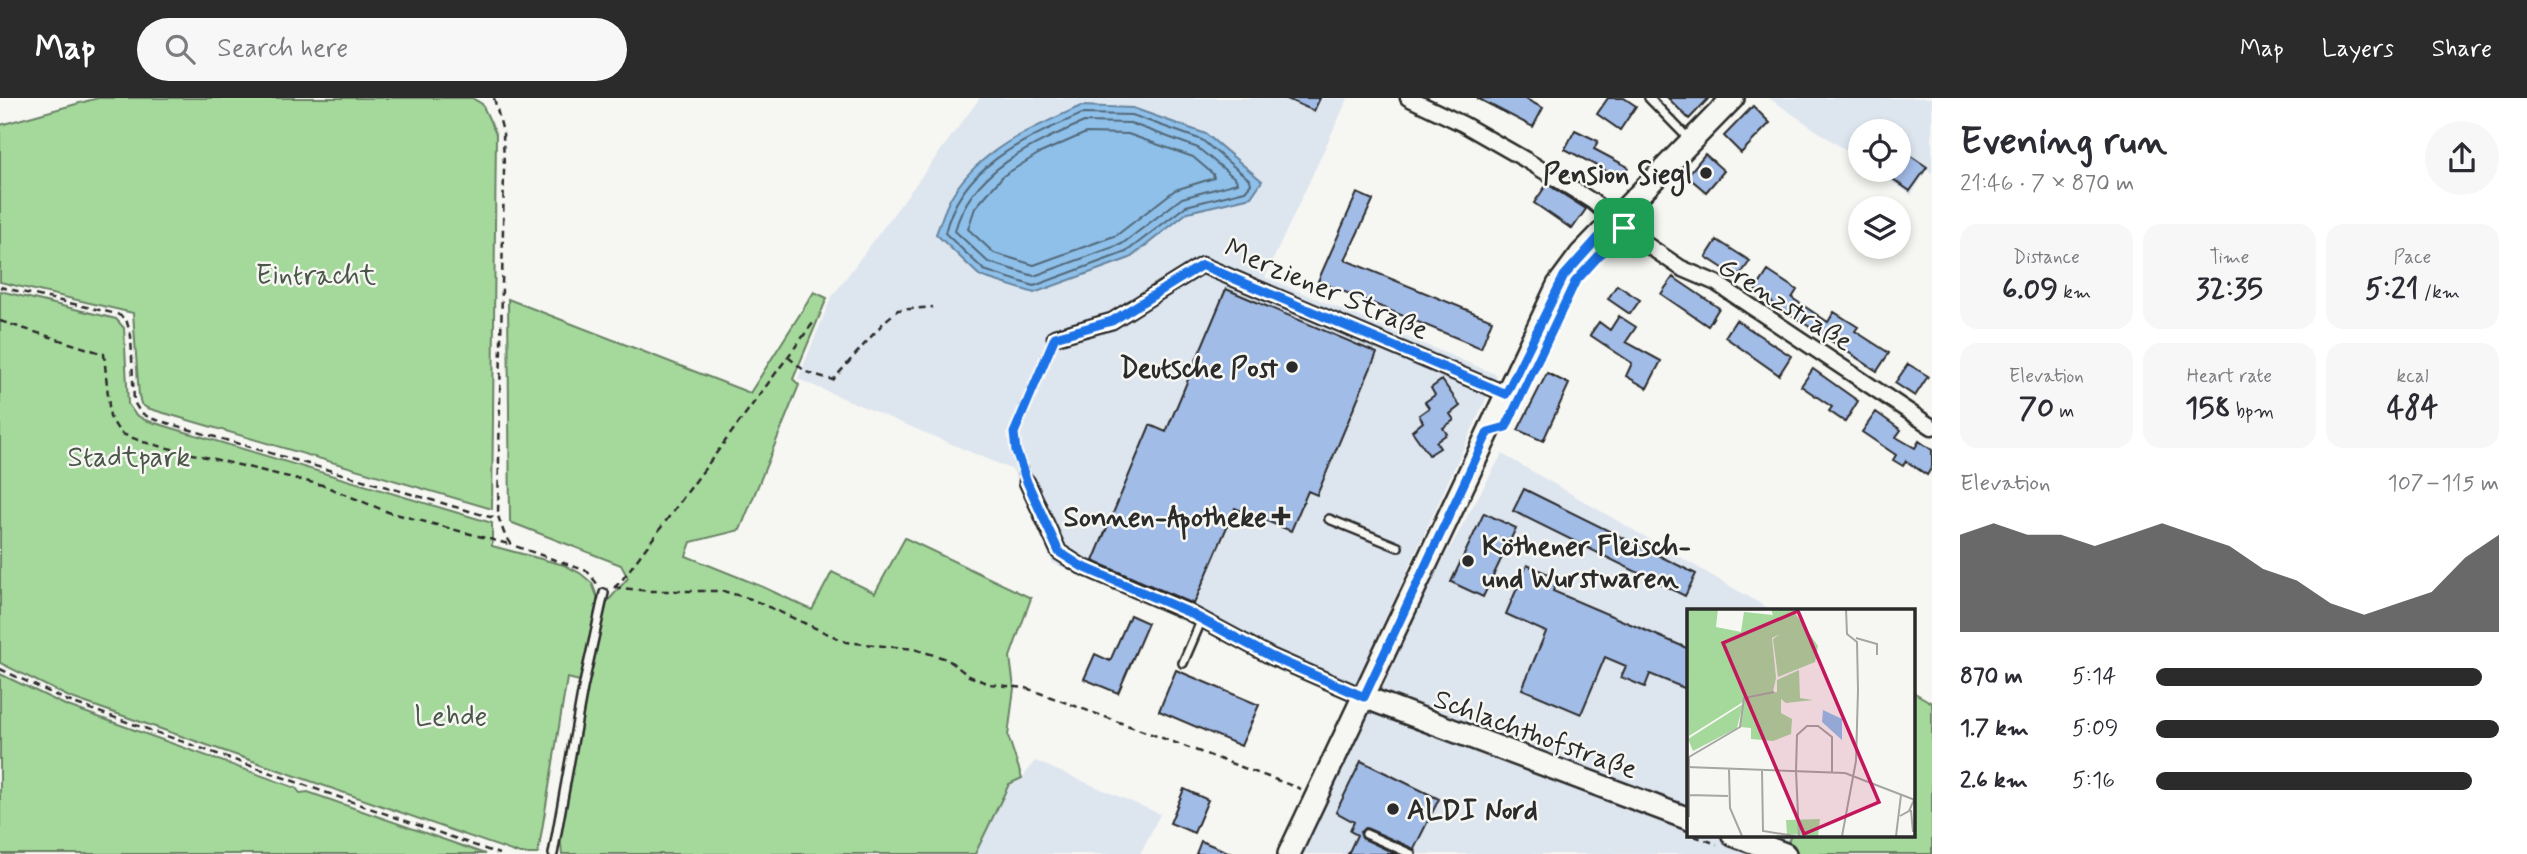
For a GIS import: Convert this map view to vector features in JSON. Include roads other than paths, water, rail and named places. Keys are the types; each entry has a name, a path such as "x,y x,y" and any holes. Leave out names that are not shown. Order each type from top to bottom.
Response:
{"main road":[{"path":"1289,854 1564,276 1615,219 1733,98"},
{"name":"Schlachthofstraße","path":"1364,697 1687,818"},
{"path":"1736,836 1785,854"}],"street":[{"name":"Grenzstraße","path":"1408,98 1496,142 1592,201 1639,240 1681,268 1716,284 1932,426"},
{"name":"Merziener Straße","path":"1055,337 1112,321 1202,265 1506,394"},
{"path":"1027,482 1059,552 1081,566 1202,620 1272,657 1364,697"}],"lane":[{"path":"1649,98 1692,141"},
{"path":"1027,482 1016,451 1014,433 1055,337"},
{"path":"1329,519 1398,547"},
{"path":"554,854 583,688 604,593"},
{"path":"1183,663 1202,620"},
{"path":"1366,834 1411,854"}],"water":[{"path":"1081,106 1133,108 1206,134 1262,181 1251,197 1188,212 1130,258 1034,293 980,276 936,234 950,199 978,164 994,152 1027,131"}],"place":[{"name":"Pension Siegl","path":"1706,173"},
{"name":"Deutsche Post","path":"1292,367"},
{"name":"Sonnen-Apotheke","path":"1281,516"},
{"name":"Köthener Fleisch- und Wurstwaren","path":"1468,561"},
{"name":"ALDI Nord","path":"1393,809"}],"park label":[{"name":"Eintracht","path":"316,274"},
{"name":"Stadtpark","path":"129,456"},
{"name":"Lehde","path":"451,715"}]}
